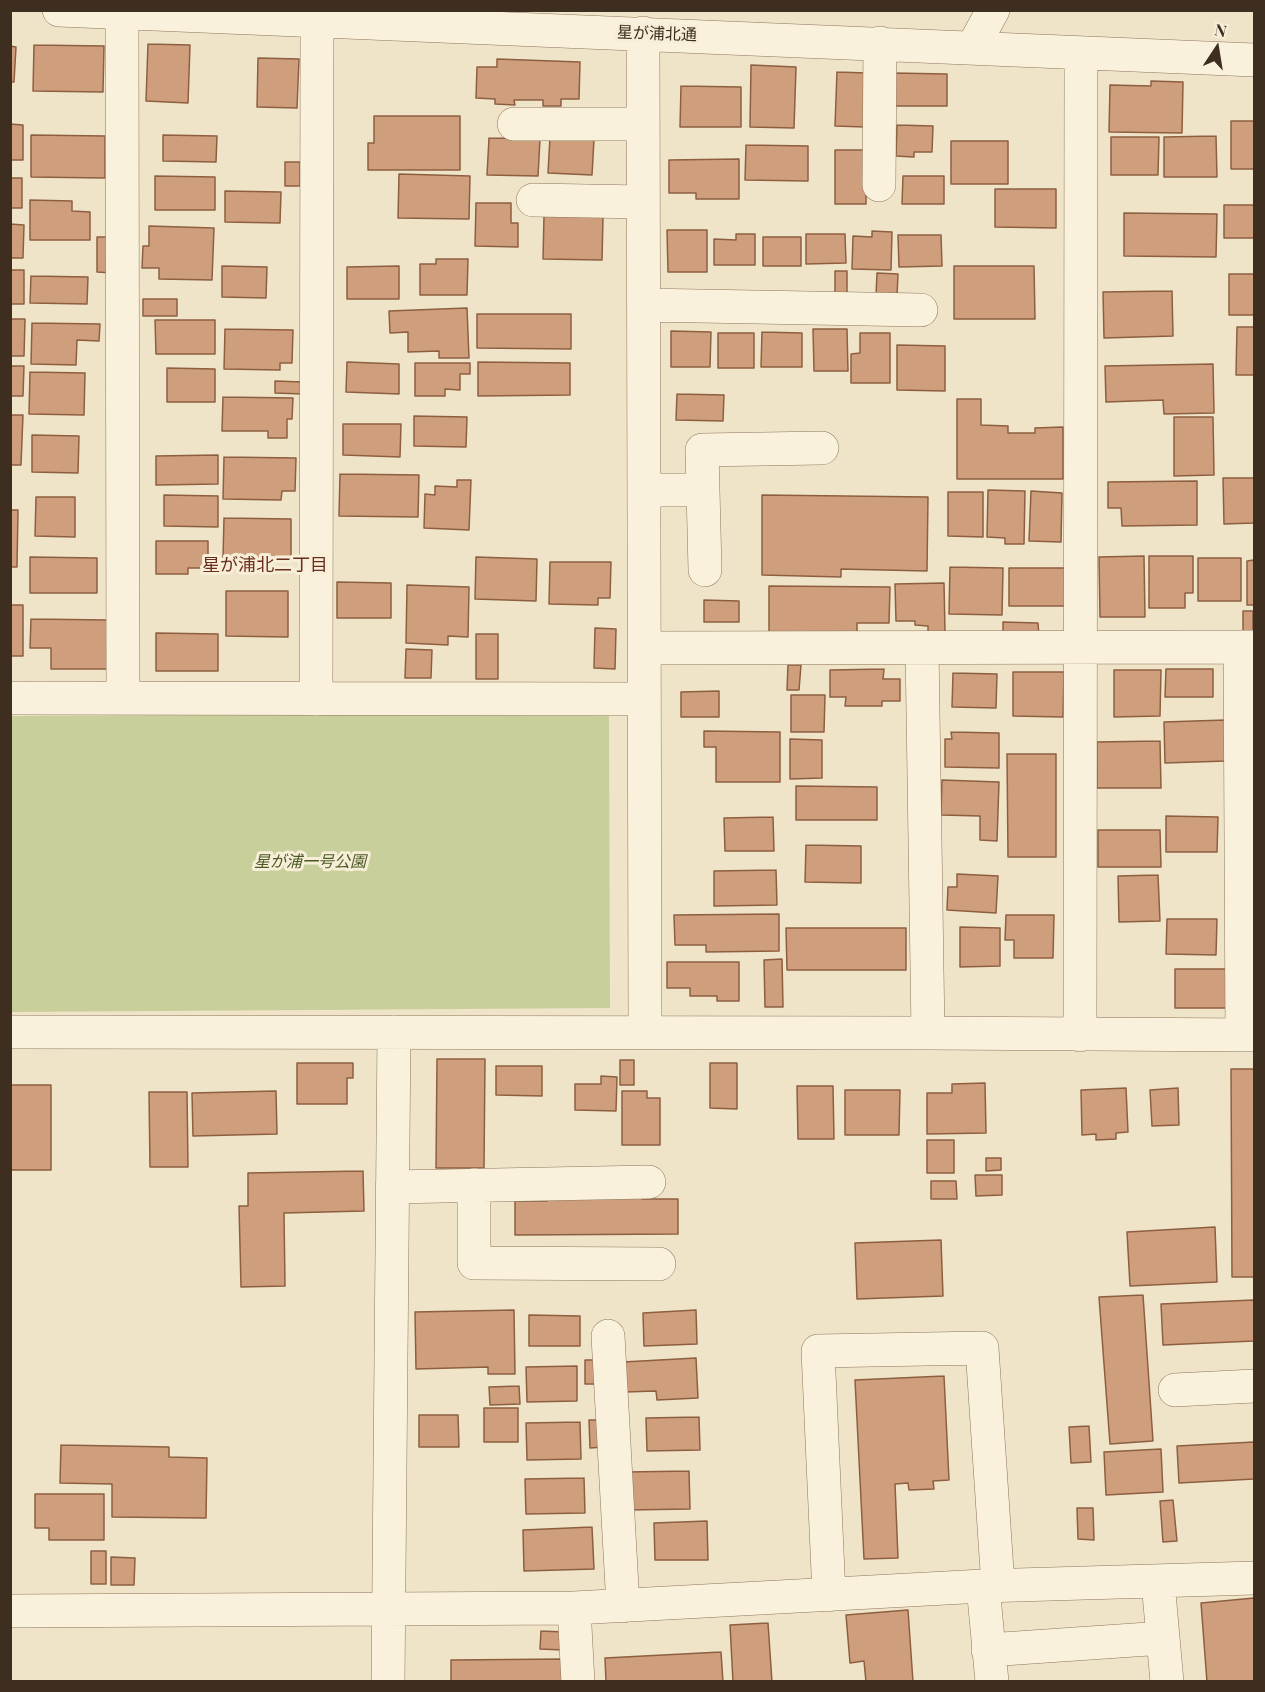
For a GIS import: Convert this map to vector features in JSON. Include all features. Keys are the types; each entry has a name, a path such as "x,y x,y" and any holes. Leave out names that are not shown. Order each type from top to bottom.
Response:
{"street":[{"name":"星が浦北通","path":"59,10 122,14 221,14 317,21 463,18 643,33 1254,60"},
{"path":"972,47 993,10"},
{"path":"122,14 123,698"},
{"path":"316,699 317,21"},
{"path":"643,33 645,1032"},
{"path":"879,185 880,43"},
{"path":"1080,1035 1081,53"},
{"path":"514,123 643,124"},
{"path":"534,200 643,202"},
{"path":"644,305 921,310"},
{"path":"705,570 702,450 822,448"},
{"path":"644,490 703,490"},
{"path":"10,1032 1248,1035 1247,647 644,648"},
{"path":"922,648 928,1033"},
{"path":"10,698 644,699"},
{"path":"388,1682 394,1032"},
{"path":"392,1187 649,1182"},
{"path":"474,1185 474,1263 658,1264"},
{"path":"608,1336 623,1606"},
{"path":"829,1595 818,1351 982,1348 990,1586 990,1666 1163,1638"},
{"path":"1175,1390 1254,1386"},
{"path":"10,1611 388,1611 574,1608 990,1586 1254,1578"},
{"path":"1158,1582 1167,1682"},
{"path":"574,1608 578,1682"}],"green space":[{"name":"星が浦一号公園","path":"609,713 610,1008 11,1012 10,716"}],"building":[{"path":"148,44 190,45 188,103 146,101"},
{"path":"34,45 104,46 103,92 33,91"},
{"path":"10,46 16,47 14,82 10,82"},
{"path":"258,58 299,59 297,108 257,107"},
{"path":"497,59 580,62 579,99 561,99 561,106 543,106 543,100 514,100 515,105 495,104 495,99 476,98 477,67 497,67"},
{"path":"751,65 796,67 794,128 750,127"},
{"path":"837,72 867,73 865,127 835,126"},
{"path":"893,73 947,74 947,106 893,106"},
{"path":"1151,81 1183,82 1182,133 1109,132 1110,85 1151,86"},
{"path":"681,86 741,87 741,127 680,127"},
{"path":"374,116 460,116 460,170 368,170 368,143 374,143"},
{"path":"1231,121 1254,121 1254,169 1231,169"},
{"path":"10,124 23,125 23,160 10,160"},
{"path":"897,125 933,126 932,152 914,152 914,157 896,156"},
{"path":"31,135 105,136 105,178 31,177"},
{"path":"163,135 217,136 216,162 163,161"},
{"path":"1216,136 1217,177 1164,177 1164,137"},
{"path":"550,137 594,139 592,175 548,173"},
{"path":"1111,137 1159,137 1158,175 1111,175"},
{"path":"489,138 540,139 538,176 487,175"},
{"path":"951,141 1008,141 1008,184 951,184"},
{"path":"746,145 808,146 808,181 745,180"},
{"path":"835,150 866,150 866,204 835,204"},
{"path":"739,159 739,199 696,199 696,193 669,193 669,160"},
{"path":"285,162 300,162 300,186 285,186"},
{"path":"399,174 470,176 469,219 398,218"},
{"path":"155,176 215,177 215,210 155,210"},
{"path":"903,176 944,176 944,204 902,204"},
{"path":"10,178 22,178 22,208 10,208"},
{"path":"995,189 1056,189 1056,228 995,227"},
{"path":"225,191 281,192 280,223 225,222"},
{"path":"30,200 72,201 72,211 90,212 90,240 30,240"},
{"path":"476,203 511,203 511,223 518,223 518,247 475,246"},
{"path":"1224,205 1254,205 1254,238 1224,238"},
{"path":"1124,213 1217,214 1216,257 1124,256"},
{"path":"544,216 603,217 602,260 543,259"},
{"path":"10,224 24,225 23,258 10,258"},
{"path":"149,226 214,228 212,280 159,279 159,268 142,268 143,246 149,246"},
{"path":"667,230 707,230 707,272 668,272"},
{"path":"872,231 892,232 891,270 852,269 853,236 872,237"},
{"path":"736,234 755,234 755,265 714,265 714,239 736,240"},
{"path":"806,234 845,234 846,263 806,264"},
{"path":"898,235 941,235 942,266 899,267"},
{"path":"97,237 114,237 112,273 97,272"},
{"path":"763,237 801,237 801,266 763,266"},
{"path":"436,259 468,259 467,295 420,295 420,264 436,264"},
{"path":"222,266 267,267 266,298 222,297"},
{"path":"399,266 399,299 347,299 347,267"},
{"path":"954,266 1034,266 1035,319 954,319"},
{"path":"10,270 24,270 24,304 10,304"},
{"path":"835,271 847,271 847,295 835,294"},
{"path":"877,273 898,274 897,296 876,295"},
{"path":"1229,274 1254,274 1254,315 1229,315"},
{"path":"31,276 88,277 87,304 30,303"},
{"path":"1172,291 1173,336 1104,338 1103,292"},
{"path":"143,299 177,299 177,316 143,316"},
{"path":"467,308 469,358 439,358 439,351 408,352 408,332 390,333 389,311"},
{"path":"477,314 571,314 571,349 477,348"},
{"path":"10,319 25,319 24,356 10,356"},
{"path":"155,320 215,320 215,354 156,354"},
{"path":"32,323 100,324 99,341 77,340 76,365 31,364"},
{"path":"1237,327 1254,327 1254,375 1236,375"},
{"path":"225,329 293,330 292,363 280,363 280,370 224,369"},
{"path":"813,329 847,329 848,371 814,371"},
{"path":"671,331 711,332 710,367 671,367"},
{"path":"762,332 802,333 802,367 761,367"},
{"path":"718,333 754,333 754,368 718,368"},
{"path":"860,333 890,333 890,383 851,383 851,354 860,353"},
{"path":"897,345 945,346 945,391 897,390"},
{"path":"347,362 399,364 399,394 346,392"},
{"path":"478,362 570,363 570,395 478,396"},
{"path":"415,363 470,363 470,374 460,374 460,390 445,389 445,396 415,396"},
{"path":"1213,364 1214,413 1164,414 1163,400 1106,402 1105,366"},
{"path":"10,366 24,366 23,396 10,396"},
{"path":"167,368 215,369 215,402 167,402"},
{"path":"30,372 85,373 84,415 29,414"},
{"path":"275,381 303,382 302,394 275,393"},
{"path":"677,394 724,395 723,421 676,420"},
{"path":"223,397 293,398 292,419 287,419 287,438 268,438 268,431 222,431"},
{"path":"957,399 981,399 981,425 1008,426 1008,433 1035,433 1035,428 1063,427 1063,479 957,479"},
{"path":"10,415 23,415 21,465 10,465"},
{"path":"414,416 467,417 466,447 414,446"},
{"path":"1174,417 1213,417 1214,475 1174,476"},
{"path":"343,424 401,424 400,457 343,455"},
{"path":"32,435 79,436 78,473 32,472"},
{"path":"218,455 218,484 156,485 156,456"},
{"path":"224,457 296,458 295,491 282,491 281,500 223,499"},
{"path":"340,474 419,475 418,517 339,516"},
{"path":"1223,478 1254,478 1254,523 1224,524"},
{"path":"457,480 471,480 469,530 424,528 425,494 435,495 435,486 457,487"},
{"path":"1197,481 1197,525 1122,526 1121,508 1108,508 1108,482"},
{"path":"988,490 1025,491 1024,544 1005,544 1005,538 987,537"},
{"path":"1031,491 1062,493 1061,542 1029,541"},
{"path":"948,492 983,492 983,537 948,536"},
{"path":"164,495 218,496 218,527 164,526"},
{"path":"762,495 928,497 927,571 841,569 841,577 762,575"},
{"path":"36,497 75,497 75,537 35,536"},
{"path":"10,510 18,510 17,567 10,567"},
{"path":"224,518 291,519 291,559 223,558"},
{"path":"156,541 208,541 208,568 188,568 188,574 156,574"},
{"path":"1144,556 1145,617 1100,617 1099,557"},
{"path":"1149,556 1193,556 1193,593 1185,593 1185,608 1149,608"},
{"path":"30,557 97,558 97,593 30,593"},
{"path":"476,557 537,559 536,601 475,599"},
{"path":"1198,558 1241,558 1241,601 1198,601"},
{"path":"1254,560 1254,605 1247,605 1247,561"},
{"path":"550,562 611,562 610,598 598,598 598,605 549,604"},
{"path":"950,567 1003,568 1002,615 949,614"},
{"path":"1009,568 1065,568 1065,606 1009,606"},
{"path":"337,582 391,583 391,618 337,618"},
{"path":"944,583 945,632 928,633 928,626 915,625 915,621 896,621 895,584"},
{"path":"407,585 469,587 468,637 448,636 448,645 406,643"},
{"path":"769,586 890,587 889,623 857,623 857,635 769,634"},
{"path":"226,591 288,591 288,637 226,636"},
{"path":"704,600 739,601 739,622 704,622"},
{"path":"10,605 23,605 23,656 10,656"},
{"path":"1243,611 1253,611 1253,641 1243,641"},
{"path":"31,619 108,620 108,669 51,669 51,648 30,648"},
{"path":"1003,622 1038,623 1039,637 1003,637"},
{"path":"595,628 616,629 615,669 594,668"},
{"path":"156,633 218,634 218,671 156,671"},
{"path":"476,634 498,634 498,679 476,679"},
{"path":"406,649 432,650 431,678 405,678"},
{"path":"788,665 801,665 799,690 787,690"},
{"path":"884,669 883,679 900,679 900,701 882,701 882,706 845,706 846,697 830,697 830,670"},
{"path":"1166,669 1213,669 1213,697 1165,697"},
{"path":"1114,670 1161,670 1160,716 1114,717"},
{"path":"1013,672 1064,672 1063,717 1013,716"},
{"path":"953,673 997,674 996,708 952,707"},
{"path":"719,691 719,717 681,717 681,692"},
{"path":"791,695 825,695 824,732 791,732"},
{"path":"1225,720 1226,761 1165,763 1164,722"},
{"path":"704,731 780,732 780,782 716,782 716,747 704,747"},
{"path":"951,732 999,733 999,768 945,767 945,739 952,739"},
{"path":"790,739 822,740 822,778 790,779"},
{"path":"1160,741 1161,788 1097,788 1097,742"},
{"path":"1007,754 1056,754 1056,857 1008,857"},
{"path":"942,780 999,782 997,841 980,840 980,816 941,815"},
{"path":"796,786 877,787 877,820 796,820"},
{"path":"1166,816 1218,817 1217,852 1166,852"},
{"path":"773,817 774,851 725,851 724,818"},
{"path":"1098,830 1160,830 1161,867 1098,867"},
{"path":"806,845 861,846 861,883 805,882"},
{"path":"776,870 777,905 714,906 714,871"},
{"path":"957,874 998,876 996,913 947,910 948,887 957,887"},
{"path":"1158,875 1160,921 1119,922 1118,876"},
{"path":"779,914 779,951 706,952 706,945 675,945 674,915"},
{"path":"1006,915 1054,915 1053,958 1014,958 1014,940 1005,940"},
{"path":"1167,919 1217,919 1216,955 1166,954"},
{"path":"960,927 1000,928 1000,966 960,967"},
{"path":"786,928 906,928 906,970 787,970"},
{"path":"782,959 783,1007 765,1007 764,960"},
{"path":"667,962 739,962 739,1001 717,1001 717,996 690,996 690,988 667,988"},
{"path":"1175,969 1229,969 1230,1008 1175,1008"},
{"path":"437,1059 485,1059 484,1168 436,1168"},
{"path":"620,1060 634,1060 634,1085 620,1085"},
{"path":"297,1063 353,1063 353,1078 347,1078 347,1104 297,1104"},
{"path":"710,1063 737,1063 737,1109 710,1108"},
{"path":"496,1066 542,1066 542,1096 496,1095"},
{"path":"1231,1069 1254,1069 1254,1277 1232,1277"},
{"path":"601,1076 617,1077 616,1111 575,1110 575,1084 601,1084"},
{"path":"985,1083 986,1133 927,1134 927,1093 952,1093 952,1084"},
{"path":"10,1085 51,1085 51,1170 10,1170"},
{"path":"797,1086 833,1086 834,1139 798,1139"},
{"path":"1126,1088 1128,1132 1116,1133 1116,1139 1096,1140 1096,1134 1082,1135 1081,1090"},
{"path":"1178,1088 1179,1125 1152,1126 1150,1090"},
{"path":"845,1090 900,1090 899,1135 845,1135"},
{"path":"276,1091 277,1134 193,1136 192,1093"},
{"path":"622,1091 647,1091 647,1098 660,1098 660,1145 622,1145"},
{"path":"149,1092 187,1092 188,1167 150,1167"},
{"path":"927,1140 954,1140 954,1173 927,1173"},
{"path":"986,1158 1001,1158 1001,1170 986,1171"},
{"path":"363,1171 364,1211 284,1213 285,1286 241,1287 239,1206 248,1206 248,1173"},
{"path":"975,1175 1002,1175 1002,1195 976,1196"},
{"path":"931,1181 956,1181 957,1199 931,1199"},
{"path":"547,1192 642,1192 642,1199 678,1199 678,1234 515,1235 515,1201 547,1201"},
{"path":"1215,1227 1217,1282 1130,1286 1127,1232"},
{"path":"941,1240 943,1296 857,1299 855,1243"},
{"path":"1143,1295 1153,1441 1110,1444 1099,1297"},
{"path":"1254,1300 1254,1341 1163,1345 1161,1304"},
{"path":"514,1310 515,1374 488,1374 488,1367 416,1369 415,1312"},
{"path":"696,1310 697,1344 644,1346 643,1313"},
{"path":"529,1315 580,1316 580,1346 529,1346"},
{"path":"696,1358 698,1398 657,1400 656,1391 625,1392 623,1362"},
{"path":"585,1360 599,1360 599,1384 585,1384"},
{"path":"577,1366 577,1401 527,1402 526,1367"},
{"path":"944,1376 949,1480 933,1481 934,1489 909,1490 908,1483 895,1484 898,1558 864,1559 855,1380"},
{"path":"519,1386 520,1404 490,1405 489,1387"},
{"path":"484,1408 518,1408 518,1442 484,1442"},
{"path":"419,1415 458,1415 459,1447 419,1447"},
{"path":"699,1417 700,1450 647,1451 646,1418"},
{"path":"589,1420 602,1420 603,1447 590,1448"},
{"path":"580,1422 581,1459 527,1460 526,1423"},
{"path":"1089,1426 1091,1462 1071,1463 1069,1427"},
{"path":"1254,1442 1254,1479 1179,1483 1177,1446"},
{"path":"61,1445 169,1447 169,1457 207,1458 206,1518 112,1517 112,1484 60,1483"},
{"path":"1161,1449 1163,1492 1106,1495 1104,1452"},
{"path":"689,1471 690,1509 627,1510 627,1472"},
{"path":"584,1478 585,1513 526,1514 525,1479"},
{"path":"35,1494 104,1494 104,1540 49,1540 49,1528 35,1528"},
{"path":"1173,1500 1177,1541 1163,1542 1160,1501"},
{"path":"1077,1508 1093,1508 1094,1540 1078,1539"},
{"path":"707,1521 708,1560 655,1560 654,1523"},
{"path":"592,1527 594,1569 524,1571 523,1530"},
{"path":"91,1551 106,1551 106,1584 91,1584"},
{"path":"111,1557 135,1558 134,1585 111,1585"},
{"path":"1254,1598 1254,1682 1207,1682 1201,1603"},
{"path":"908,1610 913,1682 866,1682 864,1661 850,1663 846,1615"},
{"path":"768,1623 772,1682 733,1682 730,1625"},
{"path":"541,1631 564,1632 563,1650 540,1649"},
{"path":"721,1652 723,1682 606,1682 605,1658"},
{"path":"565,1659 565,1682 451,1682 451,1660"}],"district":[{"name":"星が浦北二丁目","path":"265,565"}]}
